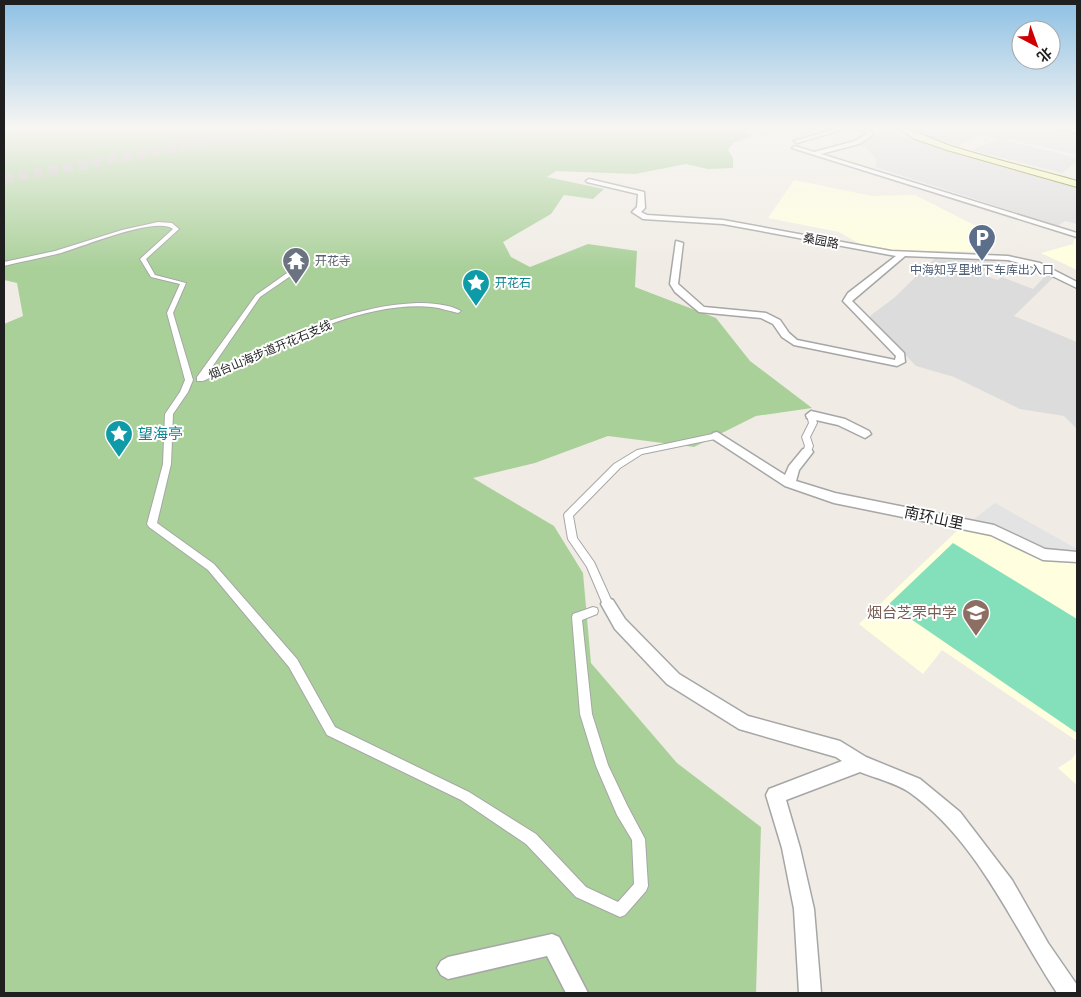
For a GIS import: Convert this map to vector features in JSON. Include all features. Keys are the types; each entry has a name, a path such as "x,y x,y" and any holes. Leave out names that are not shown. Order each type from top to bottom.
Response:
{"main road":[{"path":"1046,175 1077,183"},
{"path":"1048,175 1077,183"}],"street":[{"path":"886,175 1077,235"},
{"name":"桑园路","path":"589,181 642,193 641,208 636,212 646,217 722,222 856,248 904,253 1008,258 1037,266 1077,285"},
{"path":"4,264 66,250 88,241 156,223 171,223 175,225 176,229 143,259 153,276 183,283 170,313 189,380 184,392 169,414 167,464 152,524 211,567 293,663 331,731 465,796 531,839 582,892 620,910 641,886 638,839 622,810 602,766 586,714 577,617 600,607"},
{"path":"679,243 674,284 702,310 763,316 777,322 785,335 794,342 896,362 901,360 901,355 847,301 851,295 904,253"},
{"path":"184,392 200,379 258,296 290,274 296,259"},
{"name":"烟台山海步道开花石支线","path":"200,379 283,342 361,313 398,306 429,305 458,311"},
{"path":"789,483 794,469 807,452 809,446 806,438 812,423 812,415 841,422 865,434"},
{"path":"717,436 640,452 617,466 568,514 573,539 591,565 600,607 620,624 673,679 745,724 840,750 860,763 914,785 954,818 1005,888 1041,950 1070,993"},
{"name":"南环山里","path":"717,436 789,483 834,498 994,530 1043,554 1077,557"},
{"path":"810,993 804,909 791,848 775,795 860,763"},
{"path":"448,968 552,944 577,993"}],"shaded area":[{"path":"898,175 1034,175 1077,187 1077,224 1065,221 1058,226"},
{"path":"794,180 872,196 915,195 994,235 983,252 894,250 860,244 839,232 768,218"},
{"path":"1074,239 1077,240 1077,270 1041,253 1073,244"},
{"path":"935,258 999,259 983,271 986,276 998,280 1002,277 1033,289 1046,275 1040,270 1055,276 1014,316 1077,342 1077,429 1064,416 1020,409 954,377 916,366 870,318 871,315 894,298"},
{"path":"995,503 1077,549 1077,552 1069,553 1037,548 974,519"},
{"name":"烟台芝罘中学","path":"959,529 993,535 1048,561 1077,561 1077,741 942,650 923,674 859,624"},
{"path":"1077,751 1077,785 1058,768 1072,759"}],"green space":[{"path":"4,175 551,175 547,177 604,189 593,199 564,195 551,214 503,242 511,257 530,267 588,244 637,251 635,287 716,318 750,361 812,408 756,416 694,447 608,436 535,463 473,478 554,526 583,573 591,663 677,763 761,827 756,993 4,993 4,324 23,316 17,283 4,280"},
{"name":"烟台芝罘中学","path":"953,543 1077,619 1077,733 889,604"}],"tunnel":[{"path":"4,179 28,175"}],"place":[{"name":"中海知孚里地下车库出入口","path":"982,262"},
{"name":"开花寺","path":"296,285"},
{"name":"开花石","path":"476,307"},
{"name":"望海亭","path":"119,458"},
{"name":"烟台芝罘中学","path":"976,637"}]}
